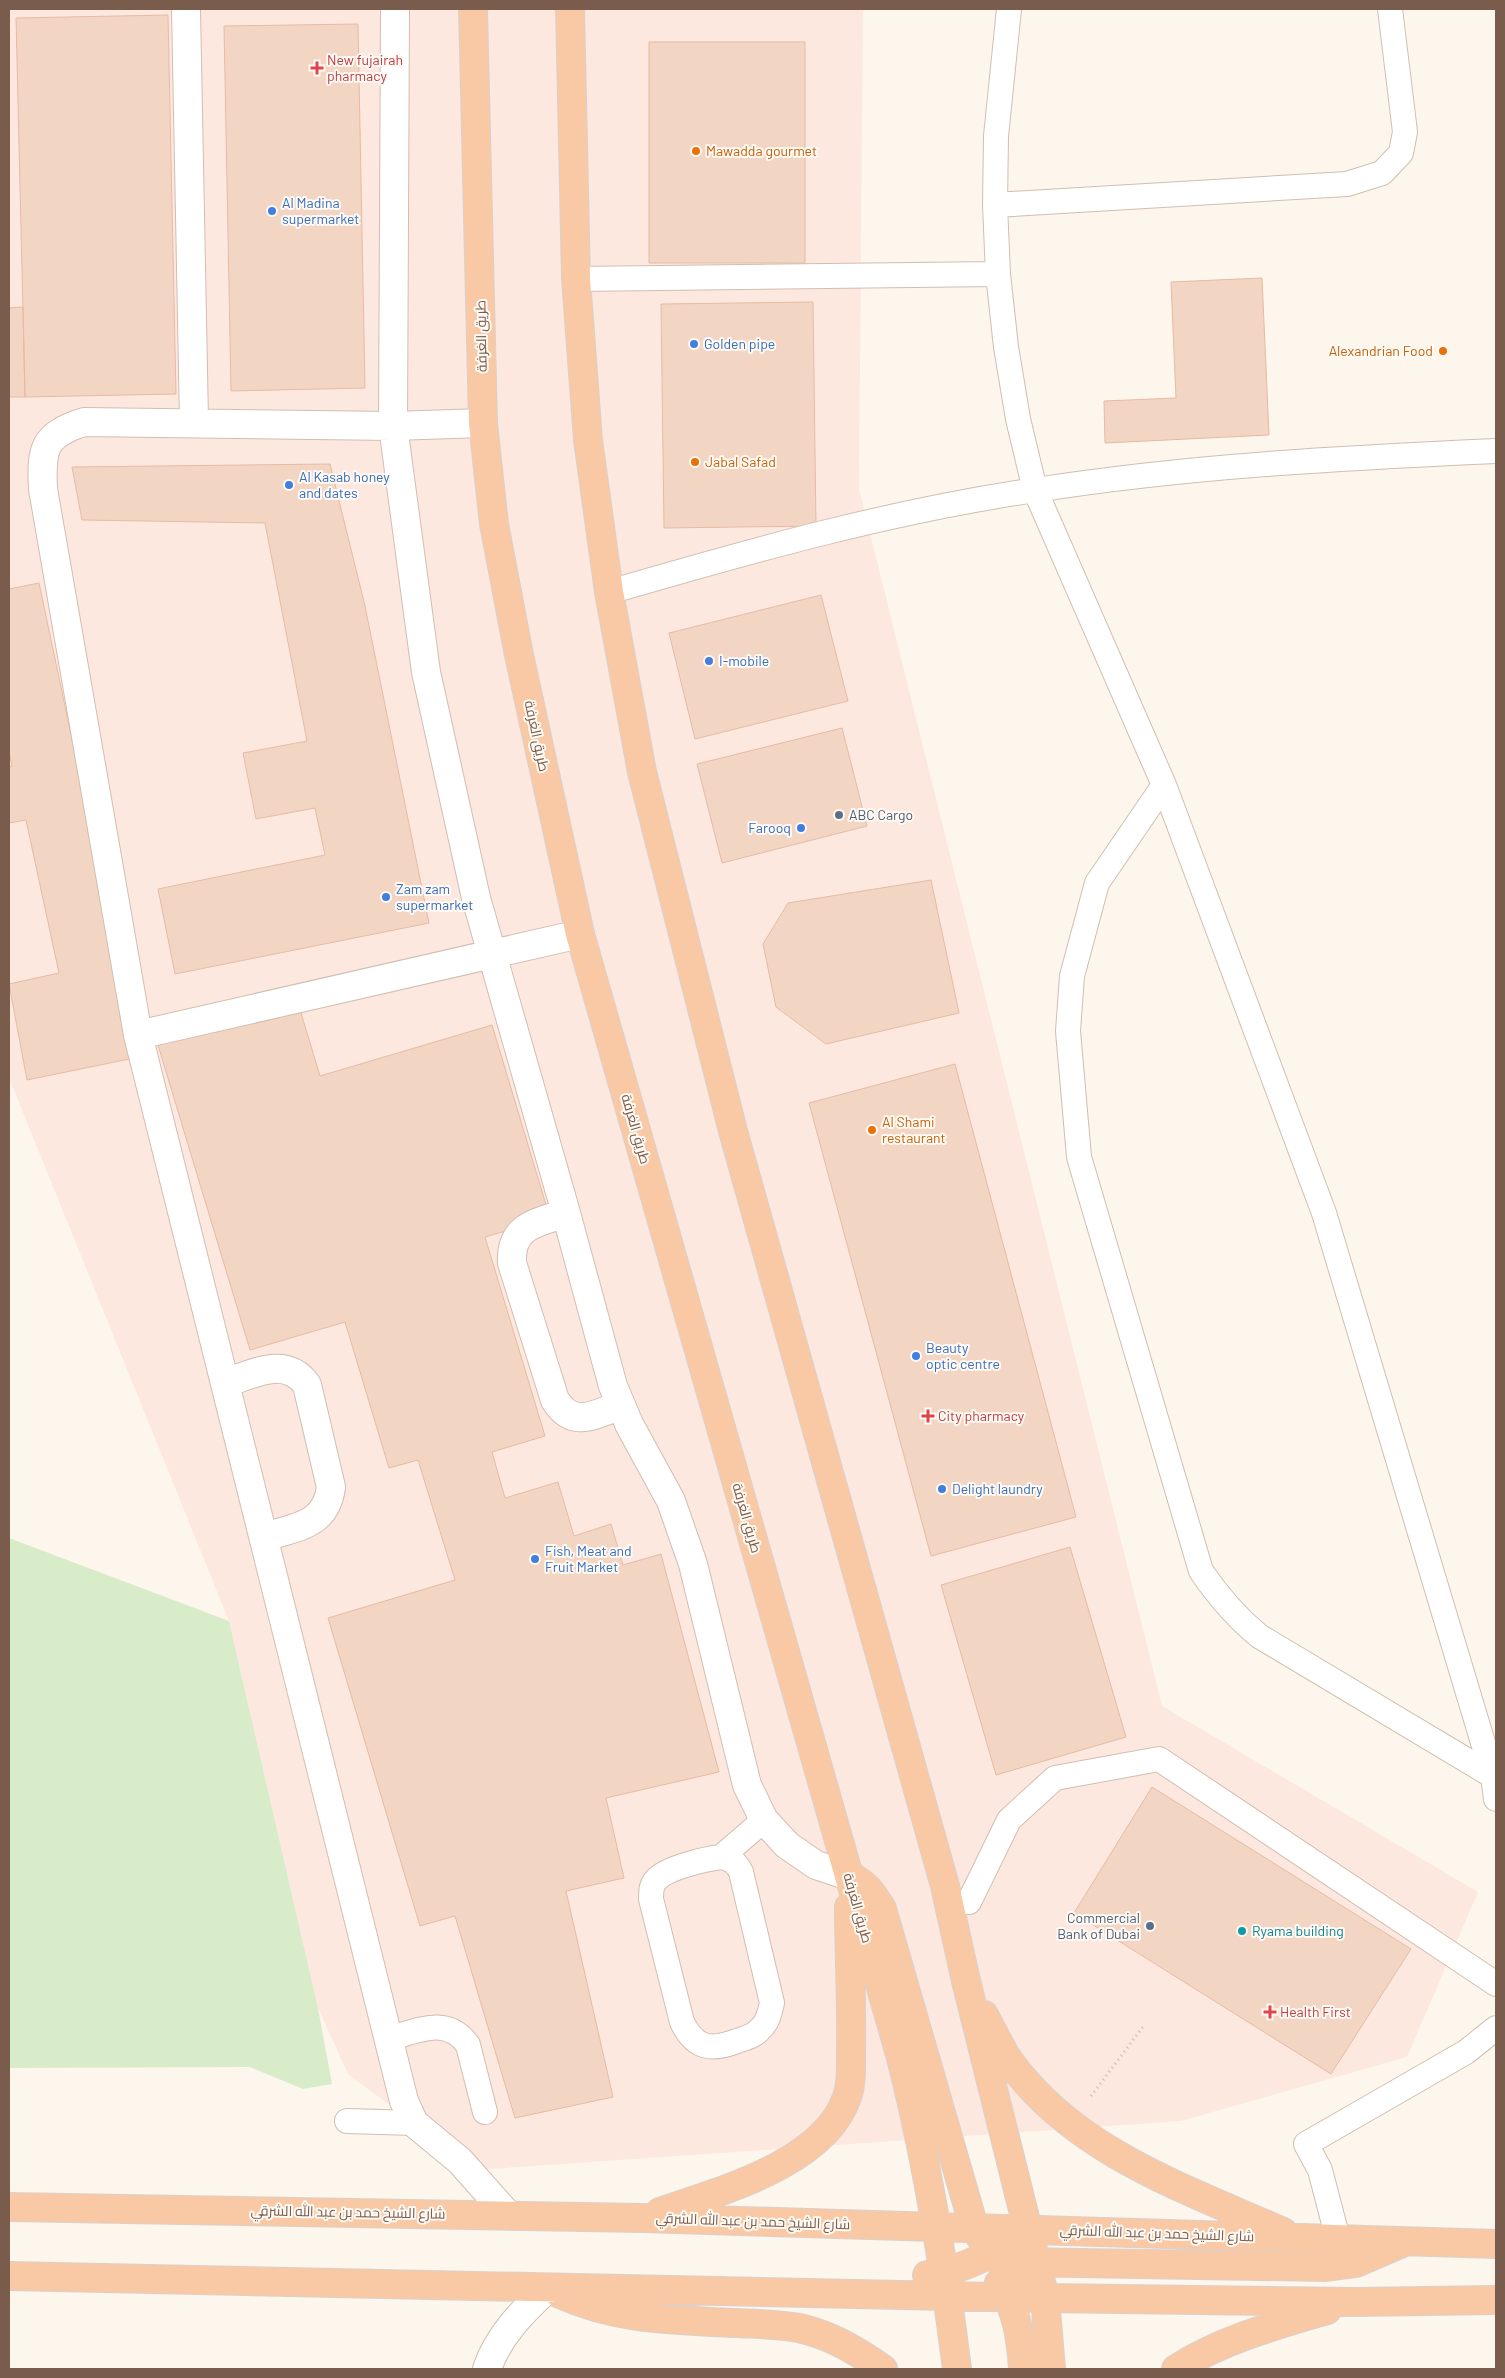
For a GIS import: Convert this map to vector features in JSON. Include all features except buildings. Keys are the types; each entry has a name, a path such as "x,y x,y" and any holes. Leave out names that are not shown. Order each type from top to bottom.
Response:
{"highway":[{"name":"طريق الغرفة","path":"473,9 484,423 494,524 519,655 580,934 901,2058 921,2138 946,2284 957,2369"},
{"path":"570,9 576,279 588,440 609,592 642,772 733,1131 945,1886 1026,2229 1045,2298 1050,2369"},
{"path":"644,2218 750,2181 784,2163 822,2137 835,2119 848,2096 850,2068 849,1876 859,1880 871,1891 884,1916 974,2227 1016,2318 1021,2339 1023,2369"},
{"path":"966,1981 1009,2061 1034,2090 1070,2124 1107,2150 1182,2187 1296,2238"},
{"name":"شارع الشيخ حمد بن عبد الله الشرقي","path":"9,2207 644,2218 1496,2244"},
{"path":"935,2226 1045,2298"},
{"path":"946,2284 989,2261 1026,2229"},
{"path":"989,2261 1326,2267 1356,2263 1405,2241"},
{"path":"9,2276 548,2288 946,2284 1007,2296 1045,2298 1354,2302 1496,2300"},
{"path":"548,2288 575,2301 605,2311 635,2317 766,2324 798,2328 829,2337 858,2351 884,2369"},
{"path":"1176,2369 1207,2352 1244,2336 1354,2302"}],"street":[{"path":"186,9 194,422"},
{"path":"395,9 393,426 426,672 476,898 494,953 613,1386 620,1405 667,1494 683,1532 693,1564 747,1785 764,1820 787,1845 816,1865 849,1876"},
{"path":"484,423 393,426 84,422 60,431 45,450 42,463 43,489 138,1035 406,2109 414,2123 460,2161 508,2215"},
{"path":"138,1035 580,934"},
{"path":"566,1213 524,1229 515,1238 511,1250 512,1262 555,1400 562,1411 574,1418 588,1417 620,1405"},
{"path":"225,1383 272,1369 286,1368 299,1374 307,1385 331,1487 329,1502 321,1514 309,1523 264,1537"},
{"path":"487,2369 507,2332 523,2311 548,2288"}],"lane":[{"path":"570,9 575,9"},
{"path":"1009,9 1001,68 996,136 995,205 998,274 1006,347 1017,410 1035,490 1164,785 1324,1213 1495,1787"},
{"path":"995,205 1347,184 1382,173 1401,153 1405,132 1390,9"},
{"path":"576,279 998,274"},
{"path":"609,592 756,549 904,515 1035,490 1212,468 1369,457 1496,451"},
{"path":"1164,785 1097,882 1072,976 1068,1031 1079,1156 1201,1571 1218,1596 1239,1620 1259,1636 1495,1787"},
{"path":"969,1902 1009,1820 1055,1778 1159,1760 1496,1984"},
{"path":"720,1857 729,1858 737,1864 741,1872 772,2003 769,2016 762,2028 752,2036 721,2047 709,2047 696,2042 688,2034 682,2022 651,1899 651,1889 655,1881 670,1871 720,1857 764,1820"},
{"path":"388,2039 443,2027 462,2036 468,2045 485,2112"},
{"path":"1338,2239 1320,2170 1306,2144 1458,2056 1496,2028"},
{"path":"347,2121 414,2123"}],"path":[{"path":"1088,2101 1145,2024"}],"shaded area":[{"path":"9,9 863,9 859,489 1162,1706 1478,1892 1407,2057 1181,2121 477,2170 348,2074 318,2008 229,1621 9,1078"}],"green space":[{"path":"9,1538 229,1621 318,2008 332,2084 303,2089 250,2067 9,2068"}],"place":[{"name":"New fujairah pharmacy","path":"317,68"},
{"name":"Mawadda gourmet","path":"696,151"},
{"name":"Al Madina supermarket","path":"272,211"},
{"name":"Golden pipe","path":"694,344"},
{"name":"Alexandrian Food","path":"1443,351"},
{"name":"Jabal Safad","path":"695,462"},
{"name":"Al Kasab honey and dates","path":"289,485"},
{"name":"I-mobile","path":"709,661"},
{"name":"ABC Cargo","path":"839,815"},
{"name":"Farooq","path":"801,828"},
{"name":"Zam zam supermarket","path":"386,897"},
{"name":"Al Shami restaurant","path":"872,1130"},
{"name":"Beauty optic centre","path":"916,1356"},
{"name":"City pharmacy","path":"928,1416"},
{"name":"Delight laundry","path":"942,1489"},
{"name":"Fish, Meat and Fruit Market","path":"535,1559"},
{"name":"Commercial Bank of Dubai","path":"1150,1926"},
{"name":"Ryama building","path":"1242,1931"},
{"name":"Health First","path":"1270,2012"}]}
